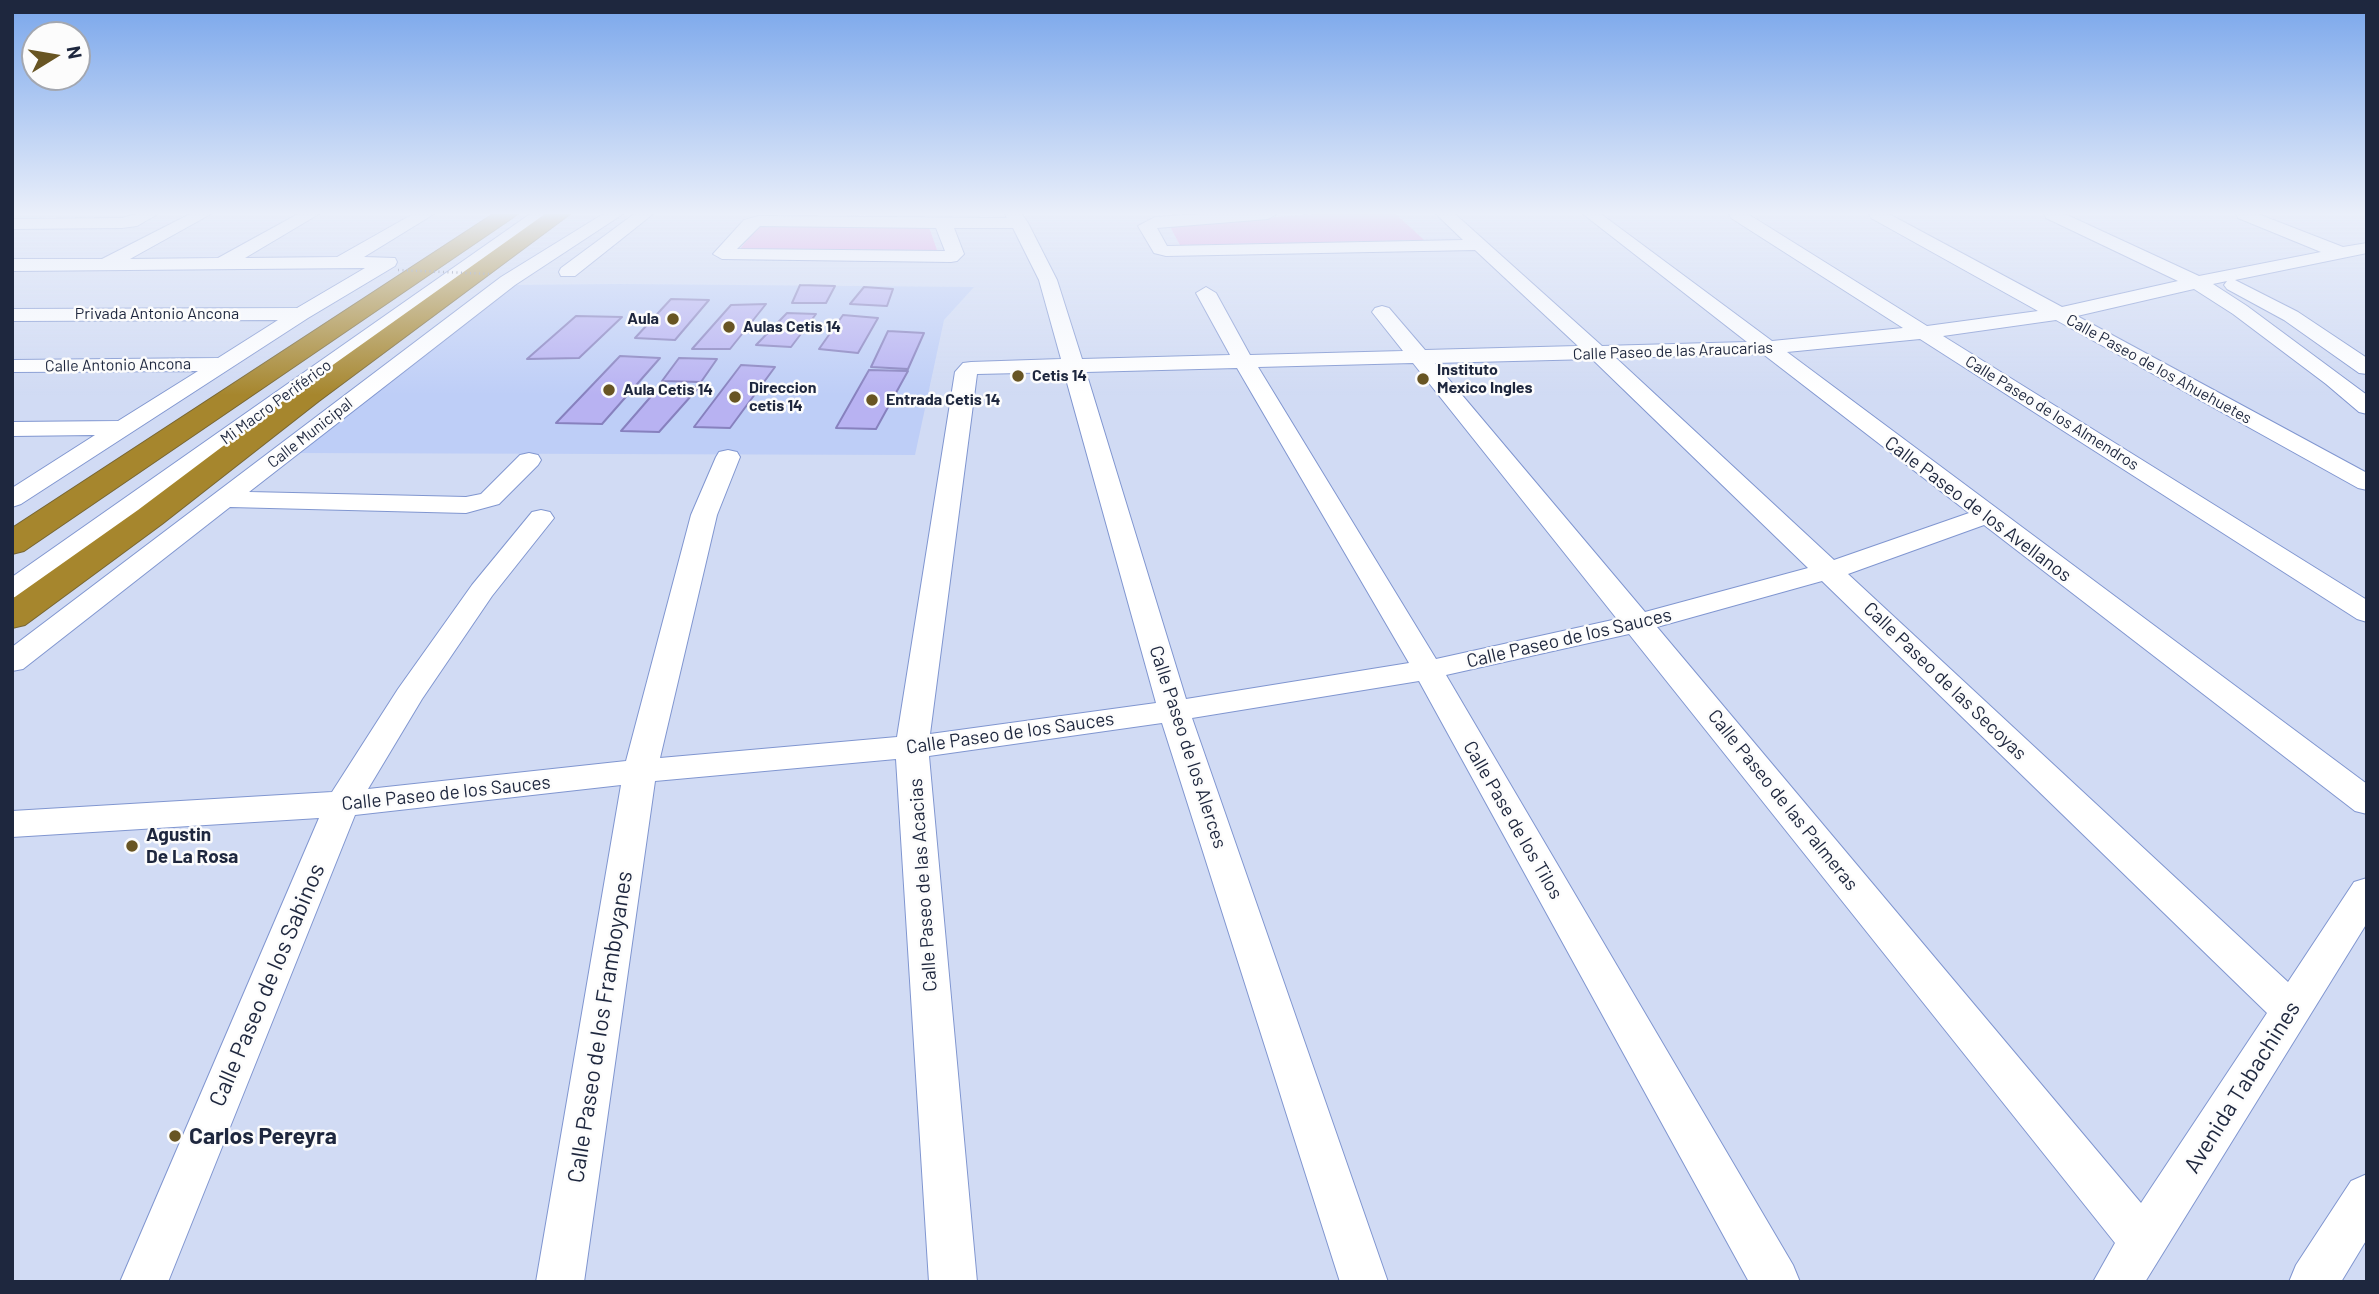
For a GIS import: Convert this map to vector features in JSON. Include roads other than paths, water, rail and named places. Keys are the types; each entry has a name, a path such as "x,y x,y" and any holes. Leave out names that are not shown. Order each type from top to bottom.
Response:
{"highway":[{"path":"12,544 417,274"},
{"path":"150,517 309,395 476,274"},
{"path":"12,617 250,445 432,326 491,284"}],"street":[{"path":"12,499 301,314 377,274"},
{"name":"Mi Macro Periférico","path":"12,570 326,357 442,274"},
{"name":"Mi Macro Periférico","path":"12,590 455,274"},
{"name":"Calle Municipal","path":"12,662 225,499 491,284 508,274"},
{"name":"Calle Paseo de los Alerces","path":"1046,274 1174,711 1364,1282"},
{"name":"Calle Paseo de las Secoyas","path":"1511,274 1599,354 2291,1010"},
{"name":"Calle Paseo de los Avellanos","path":"1670,274 2367,802"},
{"name":"Calle Paseo de los Almendros","path":"1833,274 2367,613"},
{"name":"Calle Paseo de los Ahuehuetes","path":"1986,274 2367,483"},
{"path":"2180,274 2279,336 2367,407"},
{"path":"2214,274 2291,316 2367,368"},
{"name":"Calle Paseo de las Araucarias","path":"971,368 1767,348 1925,332 2058,314 2232,274"},
{"name":"Calle Pase de los Tilos","path":"1206,293 1244,362 1428,670 1776,1282"},
{"name":"Calle Paseo de las Palmeras","path":"1382,312 2144,1242"},
{"name":"Privada Antonio Ancona","path":"12,315 301,314"},
{"name":"Calle Antonio Ancona","path":"12,366 224,364"},
{"name":"Calle Paseo de las Acacias","path":"953,1282 912,747 966,372 971,368"},
{"path":"12,429 124,428"},
{"name":"Calle Paseo de los Framboyanes","path":"560,1282 640,771 704,514 729,457"},
{"path":"225,499 466,505 490,499 529,460"},
{"name":"Calle Paseo de los Sauces","path":"12,824 342,804 640,771 912,747 1174,711 1428,670 1638,623 1829,571 1986,516"},
{"name":"Calle Paseo de los Sabinos","path":"144,1282 342,804 409,696 482,591 541,518"},
{"name":"Avenida Tabachines","path":"2116,1282 2367,892"},
{"path":"2313,1282 2367,1196"}],"place":[{"name":"Aula","path":"673,319"},
{"name":"Aulas Cetis 14","path":"729,327"},
{"name":"Cetis 14","path":"1018,376"},
{"name":"Instituto Mexico Ingles","path":"1423,379"},
{"name":"Aula Cetis 14","path":"609,390"},
{"name":"Direccion cetis 14","path":"735,397"},
{"name":"Entrada Cetis 14","path":"872,400"},
{"name":"Agustin De La Rosa","path":"132,846"},
{"name":"Carlos Pereyra","path":"175,1136"}]}
